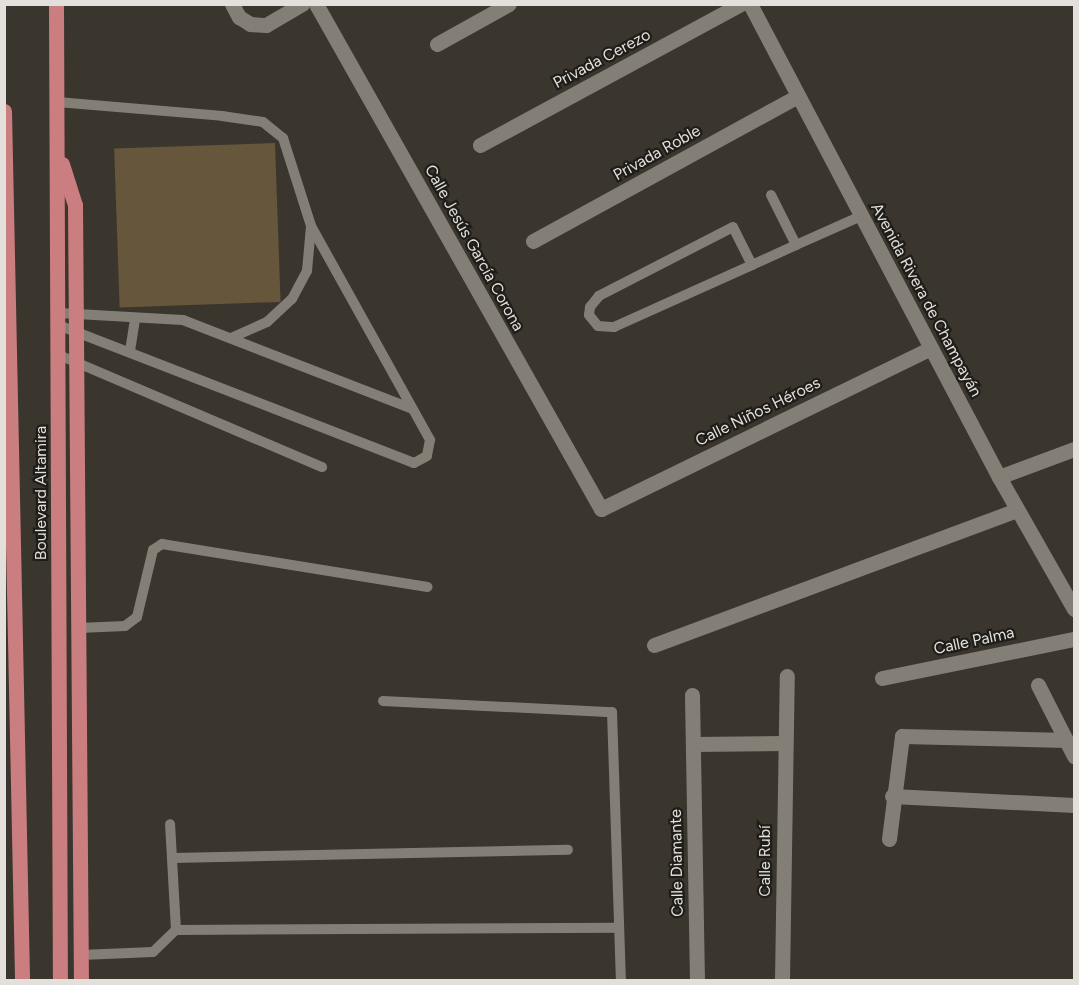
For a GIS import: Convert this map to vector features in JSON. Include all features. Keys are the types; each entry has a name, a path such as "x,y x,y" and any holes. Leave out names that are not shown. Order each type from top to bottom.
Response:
{"main road":[{"name":"Boulevard Altamira","path":"56,4 60,981"},
{"name":"Boulevard Altamira","path":"4,111 22,981"},
{"path":"57,151 75,205 81,981"}],"street":[{"path":"232,4 238,17 250,24 266,25 302,4"},
{"name":"Calle Jesús García Corona","path":"315,4 601,509"},
{"path":"437,44 509,4"},
{"name":"Privada Cerezo","path":"480,145 741,4"},
{"name":"Avenida Rivera de Champayán","path":"750,4 999,477 1074,609"},
{"name":"Privada Roble","path":"532,241 798,96"},
{"name":"Calle Niños Héroes","path":"601,509 931,348"},
{"path":"999,477 1074,449"},
{"path":"654,645 1017,510"},
{"name":"Calle Palma","path":"882,678 1074,639"},
{"name":"Calle Rubí","path":"782,981 784,742 787,676"},
{"path":"1038,686 1074,756"},
{"name":"Calle Diamante","path":"692,695 697,981"},
{"path":"889,839 892,796 902,736 1066,740"},
{"path":"694,744 784,742"},
{"path":"892,796 1074,806"}],"lane":[{"path":"57,102 263,122 283,138 310,226 430,440 427,456 414,463 130,351 76,322"},
{"path":"771,195 796,245"},
{"path":"752,265 733,227 599,296 590,307 589,315 598,326 614,327 752,265 796,245 861,216"},
{"path":"231,338 267,322 292,299 307,271 310,226"},
{"path":"59,319 76,322 135,319 183,320 412,409"},
{"path":"130,351 135,319"},
{"path":"59,355 76,365 322,467"},
{"path":"79,628 125,626 137,617 153,550 162,544 428,587"},
{"path":"383,701 612,712 621,981"},
{"path":"170,824 176,930"},
{"path":"172,858 568,850"},
{"path":"81,955 153,952 176,930 619,928"}],"building":[{"path":"275,143 281,302 120,308 114,149"}]}
